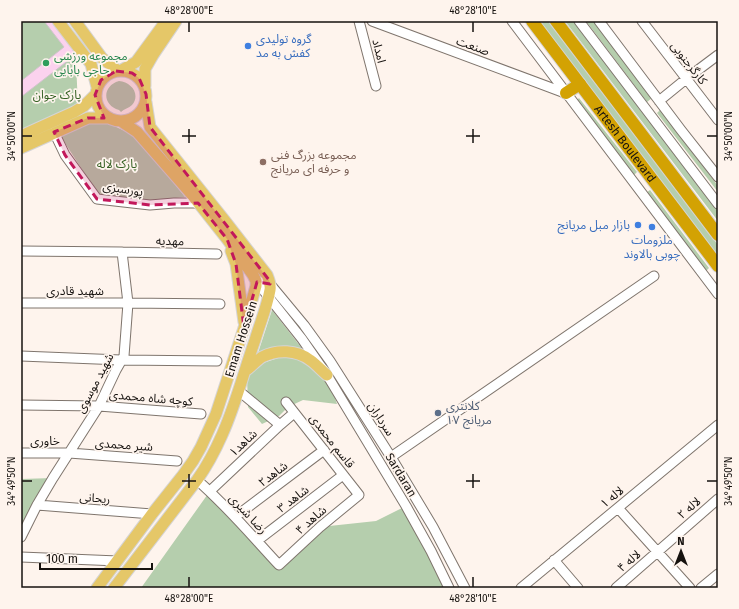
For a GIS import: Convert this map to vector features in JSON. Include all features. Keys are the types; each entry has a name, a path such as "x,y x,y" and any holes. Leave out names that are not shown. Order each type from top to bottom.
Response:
{"highway":[{"name":"Artesh Boulevard","path":"532,21 718,266"},
{"name":"Artesh Boulevard","path":"556,21 718,235"},
{"path":"566,93 580,84"}],"main road":[{"path":"58,21 91,64 96,91 96,103 100,111 109,118 122,122 137,132 227,239 256,281"},
{"path":"75,21 102,58 119,71 132,73 139,78 145,89"},
{"path":"21,136 84,106 96,91 101,80 108,74 119,71 136,62 166,21"},
{"path":"176,21 153,54 145,69 146,102 150,127 225,220 267,275 270,284"},
{"path":"122,122 137,116 143,110 146,102"},
{"path":"21,148 88,118 109,118"},
{"path":"227,239 236,264 244,328"},
{"name":"Emam Hossein","path":"97,588 183,475 201,447 216,414 244,328 255,291 256,281"},
{"name":"Emam Hossein","path":"114,588 206,468 223,434 245,372 268,297 270,284"},
{"path":"245,372 268,354 289,352 300,354 311,360 327,375"}],"street":[{"name":"امداد","path":"359,21 376,86"},
{"name":"صنعت","path":"372,21 566,93"},
{"path":"512,21 718,294"},
{"path":"580,21 718,204"},
{"path":"599,21 718,177"},
{"name":"کارگرجنوبی","path":"642,21 718,120"},
{"path":"659,101 718,55"},
{"name":"پورسبزی","path":"54,132 65,155 97,199 150,205 198,203"},
{"path":"21,251 122,252"},
{"name":"مهدیه","path":"122,252 217,254"},
{"name":"شهید موسوی","path":"21,537 37,505 99,406 124,356 128,302 122,252"},
{"path":"391,457 654,276"},
{"path":"256,281 270,284"},
{"name":"Sardaran","path":"256,281 302,339 327,375 406,506 431,551 449,588"},
{"name":"سرداران","path":"270,284 304,325 330,361 391,457 433,527 465,588"},
{"name":"شهید قادری","path":"21,302 220,304"},
{"path":"21,356 121,360 217,361"},
{"path":"238,391 280,425"},
{"name":"قاسم محمدی","path":"286,402 359,495"},
{"name":"کوچه شاه محمدی","path":"21,405 99,406 201,414"},
{"name":"شاهد۱","path":"210,492 294,413"},
{"name":"لاله ۱","path":"521,588 718,424"},
{"name":"شاهد۲","path":"235,517 324,450"},
{"name":"خاوری","path":"21,453 69,453"},
{"name":"شیر محمدی","path":"69,453 177,461"},
{"name":"شاهد ۳","path":"257,541 343,476"},
{"name":"رضا شیری","path":"197,480 235,517 279,565"},
{"name":"شاهد ۴","path":"279,565 320,527 359,495"},
{"name":"لاله ۲","path":"657,552 718,499"},
{"name":"ریحانی","path":"37,505 152,514"},
{"path":"618,508 690,588"},
{"name":"لاله ۴","path":"616,588 657,552"},
{"path":"21,557 118,561"},
{"path":"554,560 578,588"},
{"path":"701,588 718,574"}],"highlighted area":[{"path":"116,71 132,73 139,78 146,94 150,127 269,280 270,284 257,282 244,328 236,264 227,239 198,203 150,205 97,199 65,155 54,132 88,118 104,118 95,95 101,80"}],"green space":[{"name":"پارک جوان","path":"21,21 48,21 69,49 72,58 70,64 76,61 78,107 21,131"},
{"path":"539,21 548,21 718,245 718,256 586,84"},
{"path":"565,21 573,21 718,211 718,221"},
{"path":"586,21 594,21 652,98 647,102"},
{"path":"119,81 131,86 135,93 135,101 132,105 121,112 109,104 106,96 109,87 113,83"},
{"path":"579,98 637,172 634,175 576,101"},
{"path":"660,110 718,186 718,192 657,113"},
{"name":"پارک لاله","path":"87,123 108,123 137,137 185,197 149,201 98,194 61,137"},
{"path":"650,190 709,268 705,272 646,193"},
{"path":"272,310 304,351 286,346 257,356"},
{"path":"293,356 308,363 329,380 337,404 303,400 288,407 279,416 262,424 248,407 247,377 263,363 281,357"},
{"path":"53,478 21,537 21,479"},
{"path":"210,491 279,565 320,527 376,521 406,506 449,588 141,588"}],"building":[{"path":"44,21 51,21 73,48 74,56 21,97 21,81 64,47"}],"place":[{"name":"گروه تولیدی کفش به مد","path":"248,46"},
{"name":"مجموعه ورزشی حاجی بابایی","path":"46,63"},
{"name":"مجموعه بزرگ فنی و حرفه ای مریانج","path":"263,162"},
{"name":"بازار مبل مریانج","path":"638,225"},
{"name":"ملزومات چوبی بالاوند","path":"652,227"},
{"name":"کلانتری ۱۷ مریانج","path":"438,413"}]}
